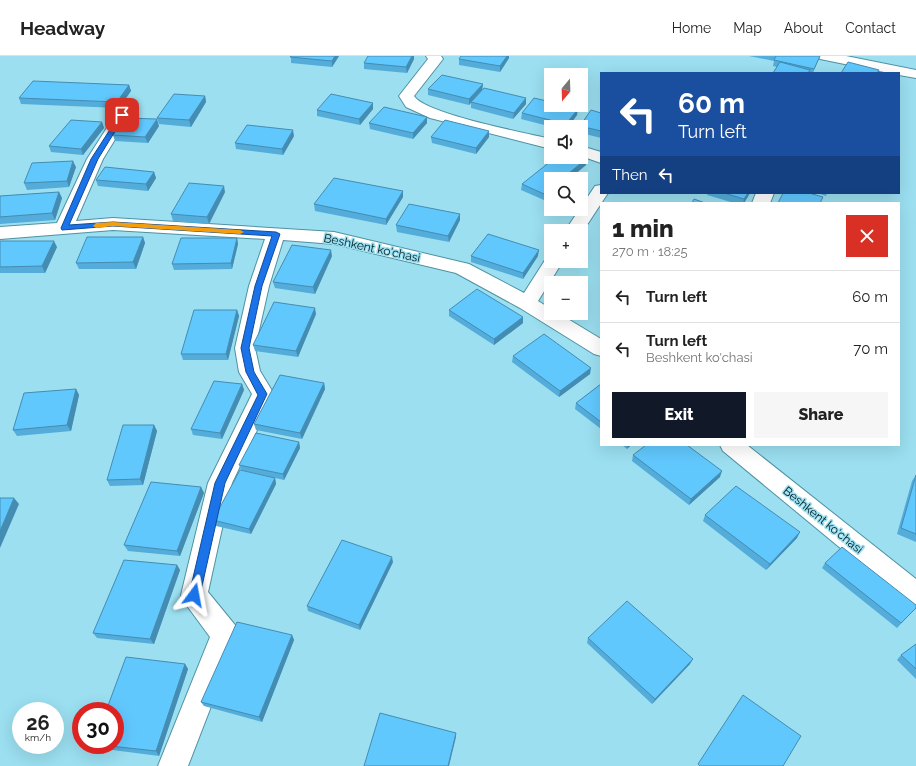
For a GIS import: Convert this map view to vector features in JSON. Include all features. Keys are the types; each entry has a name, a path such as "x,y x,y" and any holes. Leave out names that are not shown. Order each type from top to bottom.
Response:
{"street":[{"path":"433,56 436,58 406,96 411,104 435,115 544,142"},
{"path":"827,60 916,74"},
{"path":"64,228 95,159 122,115"},
{"path":"588,153 600,156"},
{"path":"579,224 600,192"},
{"name":"Beshkent ko'chasi","path":"0,233 113,224 334,238 462,268 527,303 600,348"},
{"path":"173,766 224,634 194,595 220,483 263,394 250,372 245,348 258,286 276,234"},
{"path":"527,303 550,268"},
{"name":"Beshkent ko'chasi","path":"731,446 916,595"}],"building":[{"path":"335,56 332,61 290,57"},
{"path":"368,56 412,56 406,67 364,63"},
{"path":"461,56 507,56 500,66 459,59"},
{"path":"776,56 820,56 814,69 774,60"},
{"path":"780,62 810,70 809,72 774,72"},
{"path":"848,62 879,70 878,72 842,72"},
{"path":"442,75 483,84 469,99 428,89"},
{"path":"33,81 129,85 117,102 19,98"},
{"path":"484,88 526,98 514,113 471,102"},
{"path":"174,94 205,96 189,120 157,118"},
{"path":"331,94 373,103 359,119 317,110"},
{"path":"534,98 544,100 544,112 576,112 569,120 550,120 522,113"},
{"path":"384,107 427,117 413,133 369,123"},
{"path":"591,110 600,113 600,131 588,128 588,120 584,120"},
{"path":"125,118 157,119 145,137 113,135"},
{"path":"71,120 102,122 81,149 49,146"},
{"path":"445,120 489,131 476,148 431,137"},
{"path":"247,125 293,130 282,149 235,143"},
{"path":"73,161 67,181 24,183 32,163"},
{"path":"547,164 580,164 570,172 544,172 544,194 522,184"},
{"path":"105,167 154,172 146,184 96,180"},
{"path":"334,178 403,191 386,219 314,204"},
{"path":"189,183 224,186 207,217 171,214"},
{"path":"59,192 52,213 0,217 0,196"},
{"path":"727,194 747,194 744,199"},
{"path":"782,194 812,194 823,197 820,202 778,202"},
{"path":"694,199 702,202 692,202"},
{"path":"409,204 460,214 448,236 396,225"},
{"path":"488,234 539,250 523,273 471,256"},
{"path":"87,237 143,237 133,262 76,263"},
{"path":"181,238 237,238 231,263 172,264"},
{"path":"0,241 54,241 42,266 0,267"},
{"path":"292,245 331,250 313,287 273,282"},
{"path":"477,289 523,317 494,339 449,310"},
{"path":"274,302 315,308 296,351 253,345"},
{"path":"194,310 237,310 226,354 181,354"},
{"path":"544,334 591,368 560,391 513,356"},
{"path":"280,375 324,383 300,433 254,424"},
{"path":"214,381 242,384 220,433 191,429"},
{"path":"600,385 600,421 576,403"},
{"path":"76,389 67,425 13,430 24,393"},
{"path":"123,425 154,425 140,479 107,480"},
{"path":"256,433 299,442 283,474 239,465"},
{"path":"645,446 688,446 722,471 691,499 633,455"},
{"path":"240,470 275,478 249,529 213,520"},
{"path":"916,475 916,534 901,528"},
{"path":"151,482 201,487 177,551 124,545"},
{"path":"736,486 800,532 770,564 705,515"},
{"path":"0,498 14,498 0,531"},
{"path":"342,540 392,557 359,625 307,606"},
{"path":"842,547 916,605 916,608 901,623 825,563"},
{"path":"124,560 177,565 150,639 93,633"},
{"path":"627,601 693,659 655,699 588,638"},
{"path":"237,622 292,635 259,717 201,702"},
{"path":"916,644 916,669 901,655"},
{"path":"126,657 185,664 156,751 124,748 124,702 109,702"},
{"path":"743,695 801,736 783,766 700,766 698,764"},
{"path":"380,713 456,733 448,766 364,766"}],"slow traffic":[{"path":"96,226 113,224 240,232"}],"route":[{"path":"122,115 95,159 64,228 113,224 276,234 258,286 245,348 250,372 263,394 220,483 194,595"}]}
